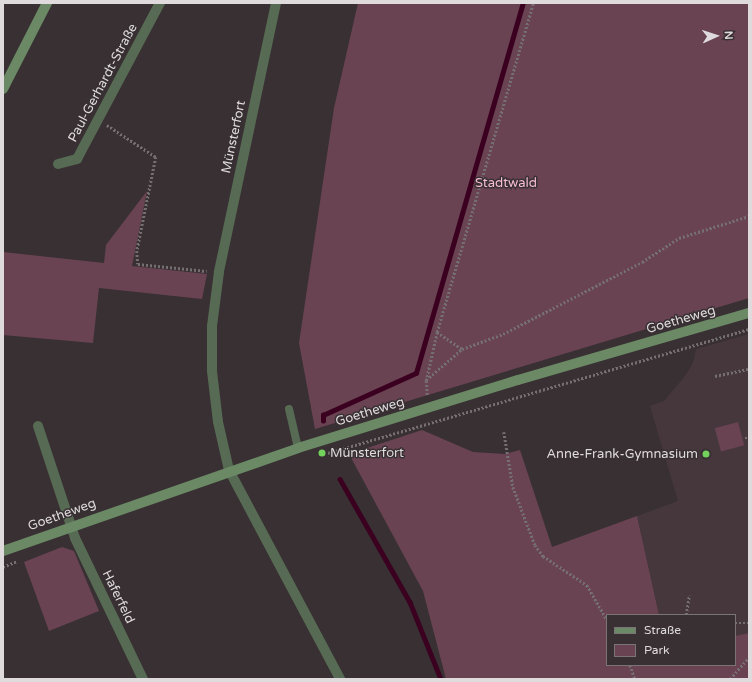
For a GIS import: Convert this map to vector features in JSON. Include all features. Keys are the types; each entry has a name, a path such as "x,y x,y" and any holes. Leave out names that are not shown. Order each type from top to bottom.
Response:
{"street":[{"path":"3,89 47,3"},
{"name":"Paul-Gerhardt-Straße","path":"58,164 77,159 160,3"},
{"name":"Münsterfort","path":"276,3 219,272 212,326 212,371 218,422 229,470 340,679"},
{"name":"Goetheweg","path":"3,551 229,470 518,380 749,313"},
{"name":"Haferfeld","path":"38,426 70,526 143,679"}],"lane":[{"path":"289,409 298,448"}],"path":[{"path":"533,3 437,332 426,381 462,349 503,334 550,310 642,262 679,238 749,216"},
{"path":"99,120 156,157 137,251 138,264 219,272"},
{"path":"339,452 749,329"},
{"path":"437,332 462,349"},
{"path":"715,376 749,370"},
{"path":"504,432 513,487 535,545 543,556 587,585 606,618"},
{"path":"686,614 689,595"},
{"path":"736,623 749,623"},
{"path":"730,679 749,657"},
{"path":"630,666 636,679"}],"shaded area":[{"name":"Anne-Frank-Gymnasium","path":"749,334 749,633 736,636 736,614 659,614 637,516 678,501 650,406 664,401 685,376 693,363 696,349"}],"green space":[{"name":"Stadtwald","path":"358,3 749,3 749,298 315,429 299,343 334,108"},
{"path":"147,191 132,266 207,274 202,299 99,288 93,343 3,335 3,252 104,263 106,245"},
{"path":"738,422 744,445 721,451 715,428"},
{"path":"422,430 473,452 505,454 520,450 552,547 637,516 659,614 606,614 606,666 736,666 736,636 749,633 749,679 446,679 423,591 349,454"},
{"path":"62,547 74,551 99,611 49,631 24,562"}],"waterway":[{"path":"323,421 323,415 416,373 523,3"},
{"path":"340,479 410,602 441,679"}],"place":[{"name":"Münsterfort","path":"322,453"},
{"name":"Anne-Frank-Gymnasium","path":"706,454"}]}
